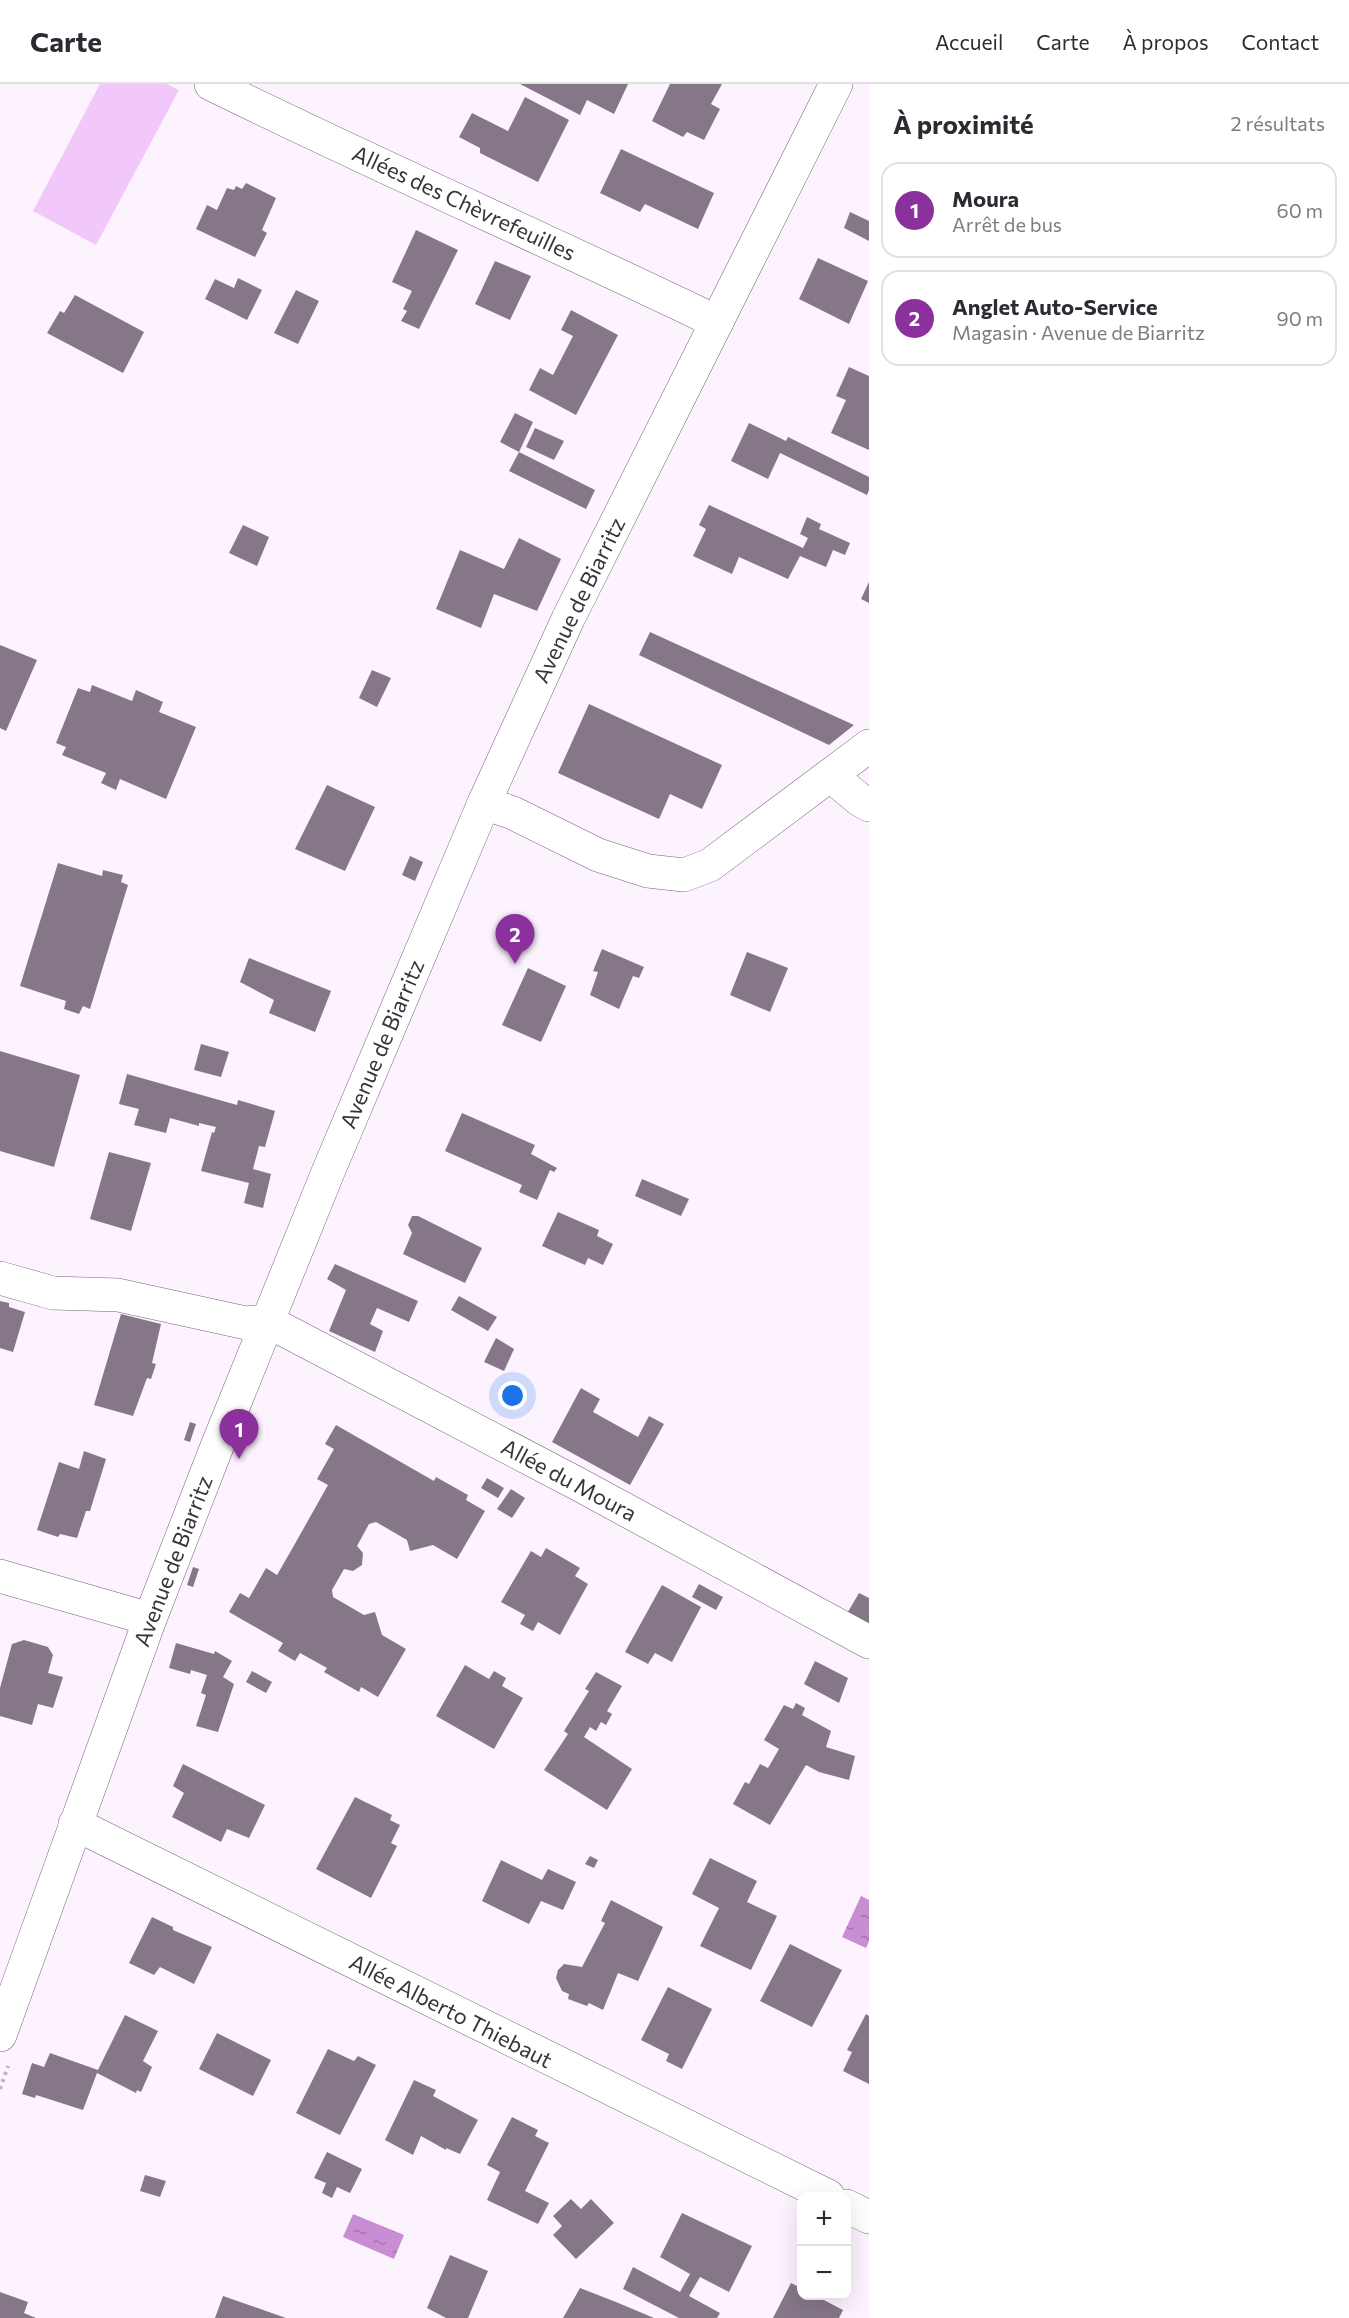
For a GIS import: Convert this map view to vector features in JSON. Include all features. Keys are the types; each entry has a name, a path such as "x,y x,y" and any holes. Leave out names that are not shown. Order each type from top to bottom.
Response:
{"street":[{"name":"Allées des Chèvrefeuilles","path":"211,84 717,322"},
{"name":"Avenue de Biarritz","path":"0,2035 150,1619 267,1321 484,802 568,619 836,84"},
{"path":"484,802 513,813 598,855 648,871 684,875 710,865 869,746"},
{"path":"831,776 869,805"},
{"path":"0,1278 53,1293 118,1295 246,1323 267,1321"},
{"name":"Allée du Moura","path":"267,1321 578,1484 869,1642"},
{"path":"0,1576 150,1619"},
{"name":"Allée Alberto Thiebaut","path":"75,1824 820,2192"},
{"path":"851,2208 869,2217"}],"shaded area":[{"path":"100,84 167,84 179,90 96,245 33,211"}],"water":[{"path":"861,1896 869,1900 869,1941 866,1948 842,1937"},
{"path":"353,2214 404,2235 394,2259 343,2237"}],"building":[{"path":"520,84 628,84 614,114 587,100 580,115"},
{"path":"670,84 722,84 711,104 720,109 704,140 687,132 683,137 652,121"},
{"path":"525,97 569,120 538,182 480,153 480,148 459,137 472,113 508,131"},
{"path":"621,149 714,193 698,229 645,204 640,212 600,193"},
{"path":"246,183 276,198 262,230 267,233 255,257 196,229 207,205 217,210 227,188 234,190 236,186 242,189"},
{"path":"850,212 869,221 869,241 844,228"},
{"path":"416,230 458,250 419,329 401,321 407,311 403,309 412,291 392,282"},
{"path":"818,258 868,281 849,324 799,299"},
{"path":"495,261 531,276 510,320 475,304"},
{"path":"238,278 262,290 247,320 205,299 215,279 234,288"},
{"path":"296,290 319,301 298,344 274,333"},
{"path":"75,295 144,332 123,373 47,333 60,311 64,313"},
{"path":"571,310 618,335 576,415 529,390 540,368 553,375 573,336 561,330"},
{"path":"849,367 869,376 869,450 831,433 846,400 836,396"},
{"path":"515,413 533,422 519,452 500,442"},
{"path":"749,423 786,441 788,437 869,477 867,495 780,453 768,479 731,461"},
{"path":"535,428 564,441 554,460 526,447"},
{"path":"519,452 595,490 586,509 509,471"},
{"path":"709,505 803,548 808,538 800,534 807,517 821,524 819,529 850,543 845,555 833,550 826,567 800,556 788,579 739,557 732,574 693,556 706,529 699,525"},
{"path":"243,525 269,537 257,566 229,553"},
{"path":"519,538 561,559 537,611 494,594 481,628 436,609 460,550 504,569"},
{"path":"869,582 869,603 861,599"},
{"path":"650,632 854,725 829,745 639,655"},
{"path":"0,645 37,660 6,731 0,728"},
{"path":"372,670 391,678 377,707 359,698"},
{"path":"92,685 132,701 136,690 163,702 159,712 196,727 166,799 120,779 116,790 101,783 106,773 62,755 66,747 56,743 78,688 90,692"},
{"path":"589,704 722,765 702,809 670,794 659,819 558,773"},
{"path":"327,785 375,807 345,871 295,849"},
{"path":"410,856 423,862 415,881 402,875"},
{"path":"58,863 102,876 103,870 123,875 121,882 128,885 90,1009 83,1006 79,1014 64,1009 66,1001 20,986"},
{"path":"602,949 644,967 639,978 633,976 619,1009 590,995 598,972 593,971"},
{"path":"747,952 788,968 770,1012 730,995"},
{"path":"249,958 331,991 315,1032 269,1013 274,1000 240,982"},
{"path":"528,968 566,986 541,1042 502,1025"},
{"path":"201,1044 229,1052 221,1077 194,1070"},
{"path":"0,1051 80,1075 54,1167 0,1151"},
{"path":"127,1074 237,1105 238,1100 275,1111 265,1147 259,1146 253,1169 271,1174 263,1208 244,1203 249,1183 201,1171 212,1132 214,1133 216,1127 199,1123 199,1126 170,1118 166,1133 134,1125 139,1109 119,1104"},
{"path":"462,1113 535,1145 531,1154 557,1168 554,1172 550,1170 537,1200 519,1192 522,1185 445,1151"},
{"path":"109,1152 151,1163 131,1231 90,1219"},
{"path":"642,1179 689,1199 681,1216 635,1196"},
{"path":"558,1212 599,1230 597,1236 613,1244 603,1265 588,1258 585,1265 542,1246"},
{"path":"412,1216 418,1216 482,1248 465,1283 403,1254 412,1233 408,1225"},
{"path":"335,1264 418,1301 409,1322 377,1308 370,1324 383,1331 375,1352 329,1331 346,1290 327,1279"},
{"path":"459,1296 497,1317 488,1331 451,1310"},
{"path":"0,1301 9,1303 9,1307 25,1312 13,1352 0,1348"},
{"path":"121,1314 161,1324 152,1363 156,1364 151,1379 147,1378 133,1416 94,1405"},
{"path":"496,1338 514,1349 504,1371 484,1362"},
{"path":"581,1388 600,1399 593,1412 638,1437 649,1416 664,1424 630,1485 552,1442"},
{"path":"190,1422 196,1424 190,1442 184,1440"},
{"path":"336,1425 434,1481 436,1477 468,1495 466,1500 485,1511 457,1559 433,1545 410,1551 407,1540 376,1522 369,1524 357,1546 363,1553 362,1565 353,1571 344,1569 332,1590 333,1597 364,1615 375,1612 382,1635 406,1649 378,1697 361,1687 359,1692 324,1672 327,1668 300,1653 295,1661 278,1651 283,1643 229,1612 240,1593 249,1598 266,1568 277,1575 292,1549 328,1485 317,1479 334,1449 325,1444"},
{"path":"84,1451 106,1459 90,1511 86,1511 77,1538 60,1534 58,1537 37,1530 59,1462 79,1469"},
{"path":"487,1478 504,1488 498,1498 481,1488"},
{"path":"511,1489 525,1498 512,1518 497,1509"},
{"path":"546,1548 580,1568 575,1576 588,1584 560,1635 538,1622 533,1631 520,1624 525,1615 501,1602 531,1551 541,1557"},
{"path":"193,1567 199,1569 193,1587 187,1585"},
{"path":"699,1584 723,1597 716,1610 692,1597"},
{"path":"662,1585 701,1607 672,1662 655,1653 648,1664 625,1652"},
{"path":"859,1593 869,1598 869,1630 845,1617"},
{"path":"24,1640 48,1647 53,1655 48,1673 63,1677 53,1708 38,1704 32,1725 0,1716 0,1688 12,1644"},
{"path":"176,1643 214,1654 215,1651 232,1661 223,1677 234,1684 218,1732 196,1726 206,1695 201,1693 207,1675 191,1670 190,1674 169,1668"},
{"path":"815,1661 848,1678 839,1703 804,1684"},
{"path":"465,1665 489,1679 494,1671 506,1678 502,1686 523,1698 494,1749 436,1716"},
{"path":"252,1671 272,1682 266,1693 246,1682"},
{"path":"596,1672 622,1686 607,1711 612,1714 606,1725 601,1722 596,1731 590,1727 584,1737 632,1769 607,1810 544,1770 568,1734 564,1731 589,1691 585,1689"},
{"path":"796,1703 805,1708 802,1715 831,1731 826,1747 855,1756 849,1780 819,1772 806,1765 770,1825 733,1804 745,1782 749,1784 760,1764 768,1768 779,1749 764,1740 784,1705 793,1709"},
{"path":"183,1764 265,1805 249,1838 227,1829 221,1842 172,1817 184,1793 173,1786"},
{"path":"355,1797 392,1815 390,1820 400,1825 391,1843 397,1846 371,1898 316,1869"},
{"path":"590,1856 598,1860 594,1868 585,1864"},
{"path":"710,1858 757,1881 747,1902 777,1916 751,1970 700,1946 719,1908 692,1894"},
{"path":"501,1860 542,1880 548,1869 576,1882 563,1910 541,1901 529,1924 482,1901"},
{"path":"611,1900 663,1927 638,1981 618,1973 603,2010 589,2003 587,2006 568,1999 569,1994 562,1991 556,1978 558,1970 564,1964 582,1967 605,1923 601,1921"},
{"path":"152,1917 173,1927 173,1930 212,1947 194,1984 160,1967 154,1975 129,1963"},
{"path":"790,1944 842,1970 812,2027 760,2001"},
{"path":"668,1987 712,2009 682,2069 666,2061 669,2054 641,2040"},
{"path":"866,2014 869,2016 869,2084 843,2071 852,2052 847,2050"},
{"path":"125,2015 158,2031 143,2061 152,2067 141,2092 137,2090 136,2093 97,2073 83,2110 36,2095 35,2098 22,2094 32,2063 44,2067 50,2053 98,2070"},
{"path":"217,2033 271,2060 253,2096 199,2069"},
{"path":"328,2049 354,2061 358,2056 376,2065 340,2135 296,2113"},
{"path":"414,2080 436,2090 433,2096 478,2120 460,2154 446,2148 446,2150 421,2136 413,2155 385,2140"},
{"path":"512,2117 538,2130 535,2136 549,2143 525,2191 549,2203 538,2224 487,2200 500,2172 487,2165"},
{"path":"327,2152 362,2169 350,2193 337,2187 332,2198 322,2193 326,2183 314,2178"},
{"path":"145,2175 166,2181 160,2197 140,2191"},
{"path":"571,2199 581,2209 591,2199 614,2223 576,2259 553,2235 562,2226 553,2216"},
{"path":"682,2213 752,2246 729,2292 700,2277 689,2296 720,2313 717,2318 679,2318 623,2289 633,2267 680,2292 690,2274 660,2257"},
{"path":"450,2255 488,2271 468,2318 446,2318 427,2308"},
{"path":"791,2283 797,2286 797,2300 824,2300 843,2310 839,2318 773,2318"},
{"path":"580,2288 616,2302 654,2318 563,2318"},
{"path":"0,2292 28,2302 24,2313 36,2318 0,2318"},
{"path":"223,2296 286,2318 215,2318"}],"place":[{"name":"Anglet Auto-Service","path":"515,964"},
{"name":"Moura","path":"239,1459"}]}
